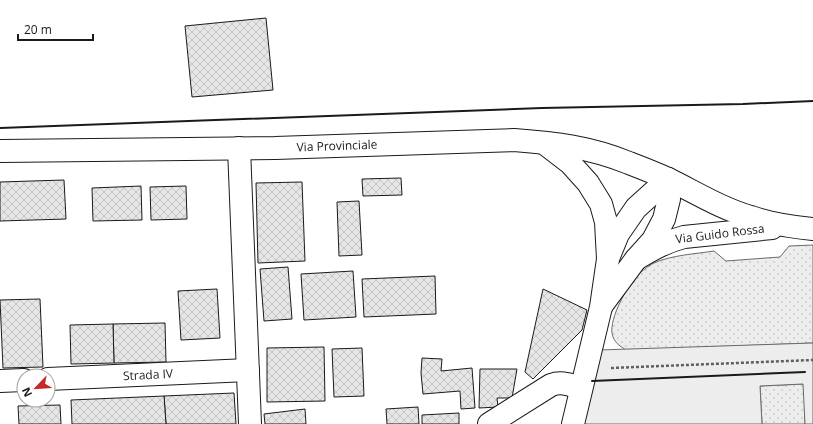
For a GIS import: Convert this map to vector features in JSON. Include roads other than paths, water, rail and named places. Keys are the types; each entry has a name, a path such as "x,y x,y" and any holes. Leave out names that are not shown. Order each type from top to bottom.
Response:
{"street":[{"name":"Via Provinciale","path":"0,152 239,148 514,140 544,142 591,150 628,162 668,179 715,203 749,217 785,227"},
{"name":"Via Guido Rossa","path":"544,142 574,168 588,183 601,204 606,222 608,259 601,307 573,424"},
{"path":"239,148 250,424"},
{"name":"Via Guido Rossa","path":"608,259 618,234 636,208 668,179"},
{"name":"Via Guido Rossa","path":"601,307 653,240 664,219 669,199 668,179"},
{"path":"785,227 813,229"},
{"name":"Via Guido Rossa","path":"636,260 658,246 684,237 785,227"},
{"name":"Strada IV","path":"56,379 248,370"},
{"path":"0,381 16,380"},
{"path":"489,424 551,385 563,383 581,388"}]}
